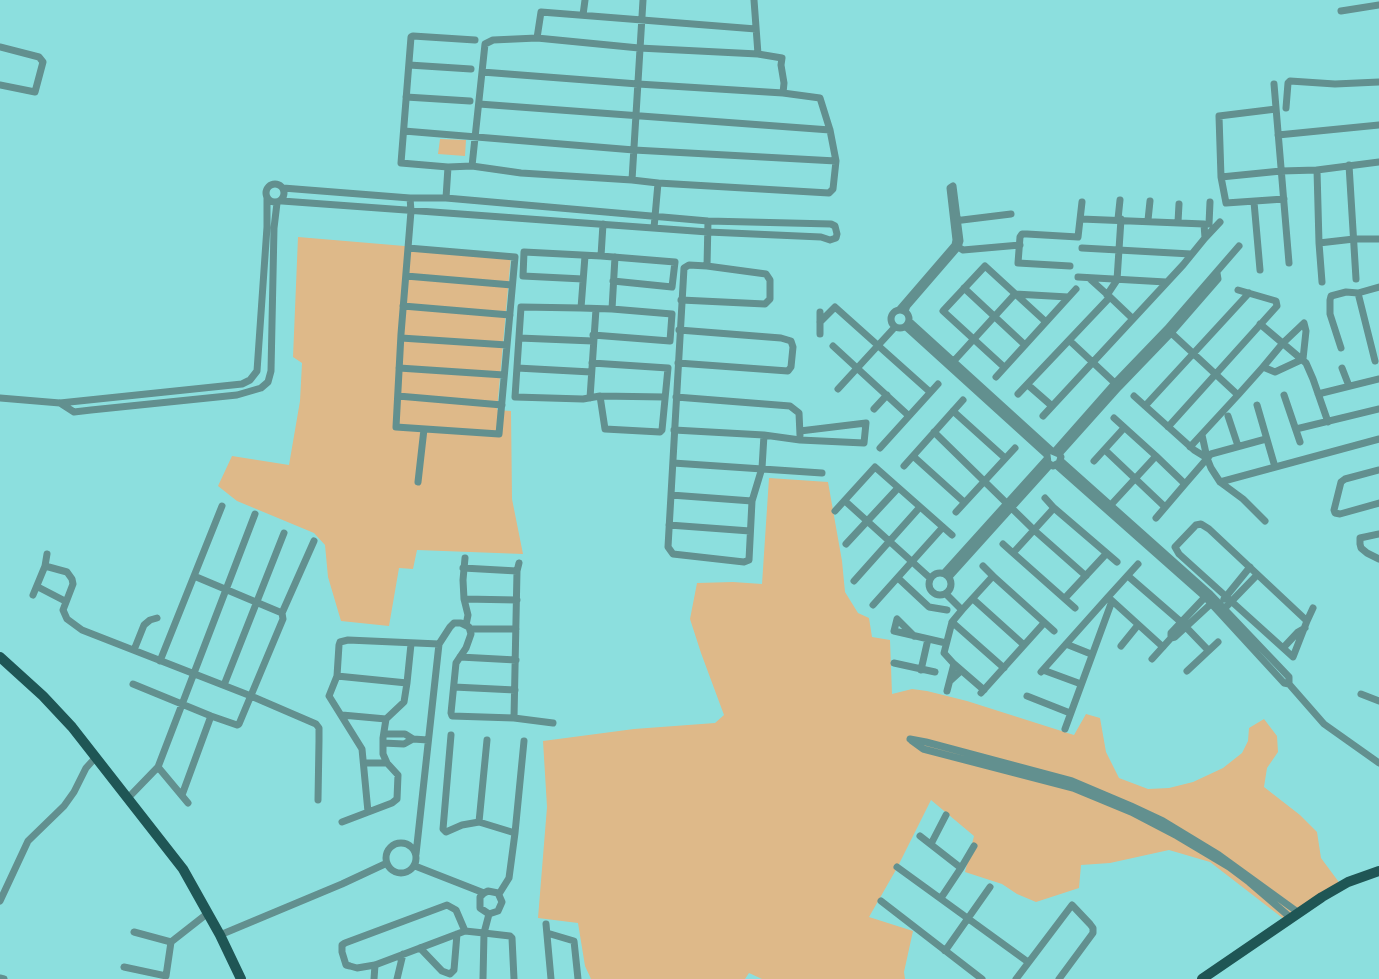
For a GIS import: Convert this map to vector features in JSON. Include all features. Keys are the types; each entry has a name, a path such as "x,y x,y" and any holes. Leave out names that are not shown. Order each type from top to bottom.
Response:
{"main road":[{"path":"0,657 43,696 96,757 183,869 220,934 241,979"},
{"path":"1202,979 1295,915 1348,882 1379,870"}],"street":[{"path":"583,15 585,0"},
{"path":"632,180 643,0"},
{"path":"754,0 758,54"},
{"path":"1341,11 1379,5"},
{"path":"537,38 541,12 756,29"},
{"path":"476,40 414,36 411,40 402,163 448,167 472,166 521,174 632,180 829,194 833,189 836,161 830,130 819,97 783,93 482,72"},
{"path":"472,166 484,48 486,42 493,40 537,38 639,48 758,54 782,58 781,65 784,83 783,93"},
{"path":"0,47 39,57 43,62 35,92 0,85"},
{"path":"409,65 471,69"},
{"path":"1286,108 1288,83 1290,81 1335,84 1379,82"},
{"path":"1274,84 1289,263"},
{"path":"406,97 470,101"},
{"path":"479,104 830,130"},
{"path":"1276,109 1219,116 1221,137 1221,177 1226,203 1284,199"},
{"path":"1278,135 1379,125"},
{"path":"404,131 634,150 836,161"},
{"path":"1221,177 1281,171 1317,170 1379,162"},
{"path":"1349,165 1356,279"},
{"path":"448,167 449,199 452,213"},
{"path":"1317,170 1319,243 1322,282"},
{"path":"654,228 658,183"},
{"path":"0,398 60,403 242,384 250,380 257,371 267,227 266,192 271,185 276,184 283,188 410,198 449,199 654,215 708,221 831,224 835,226 837,234 836,238 830,240 821,237 708,232 411,210 271,202 267,198"},
{"path":"60,403 74,412 237,395 261,388 265,385 268,382 271,371 274,228 279,202 284,195 283,188"},
{"path":"408,248 515,257 499,434 396,427 403,306 411,210 410,198"},
{"path":"1018,394 1070,341 1109,296 1117,280 1120,200"},
{"path":"1148,220 1150,201"},
{"path":"1070,266 1018,263 1022,234 1078,237 1082,202"},
{"path":"1205,238 1210,202"},
{"path":"1254,202 1260,270"},
{"path":"1178,222 1180,204"},
{"path":"902,311 908,314 907,324 902,328 895,327 892,325 891,318 893,314 902,311 956,246 955,221 1011,214"},
{"path":"1043,416 1219,224 1148,220 1081,219"},
{"path":"706,266 708,221"},
{"path":"601,256 603,224"},
{"path":"1319,243 1354,239 1379,239"},
{"path":"956,246 963,250 1020,245"},
{"path":"946,575 1053,458 1117,385 1218,279 1217,273 1239,246"},
{"path":"1082,248 1191,254"},
{"path":"583,279 523,276 524,252 675,262 672,287 613,281"},
{"path":"581,308 585,256"},
{"path":"612,309 615,257"},
{"path":"681,300 765,304 770,299 770,280 766,274 706,266 689,265 684,268 681,300 668,547 672,554 744,562 749,560 752,501 762,468 764,435"},
{"path":"1004,367 943,311 984,266 1046,322"},
{"path":"406,276 512,285"},
{"path":"1078,278 1166,282"},
{"path":"1090,279 1132,318"},
{"path":"1341,348 1330,314 1330,300 1332,296 1346,292 1358,293 1379,287"},
{"path":"964,288 1025,345"},
{"path":"996,377 1076,289"},
{"path":"1168,427 1277,306 1276,301 1238,290"},
{"path":"1145,406 1249,293"},
{"path":"1358,293 1374,362"},
{"path":"1015,294 1068,297"},
{"path":"952,364 1015,294"},
{"path":"403,306 510,315"},
{"path":"519,338 593,338 670,341 672,314 612,309 521,307 515,398 590,398 600,396 665,397"},
{"path":"820,322 835,307 930,392"},
{"path":"590,398 596,309"},
{"path":"820,312 820,334"},
{"path":"1190,447 1238,396 1283,343 1304,323 1306,331 1303,359"},
{"path":"907,324 1053,458 1218,604 1289,677 1289,684"},
{"path":"1260,324 1303,359 1309,369 1328,422"},
{"path":"838,389 895,327"},
{"path":"678,363 788,372 791,367 793,347 791,341 781,338 680,330"},
{"path":"1169,331 1238,396"},
{"path":"401,338 507,345"},
{"path":"1070,341 1117,385"},
{"path":"833,346 909,416"},
{"path":"1263,366 1275,372 1303,359"},
{"path":"592,363 668,368 662,430 660,432 605,429 600,396"},
{"path":"399,368 504,375"},
{"path":"517,368 591,372"},
{"path":"1342,368 1349,386"},
{"path":"1318,394 1379,379"},
{"path":"880,448 938,384"},
{"path":"1028,385 1052,406"},
{"path":"1284,395 1300,442"},
{"path":"398,396 502,405"},
{"path":"874,409 887,396"},
{"path":"1134,396 1190,447 1207,458"},
{"path":"676,397 790,406 799,413 800,440"},
{"path":"904,466 963,400"},
{"path":"1257,405 1275,467"},
{"path":"1296,429 1379,409"},
{"path":"953,411 1005,458"},
{"path":"1228,416 1238,446"},
{"path":"1114,418 1186,484"},
{"path":"674,430 764,435 800,440 864,443 866,423 800,431"},
{"path":"1094,461 1124,428"},
{"path":"418,482 424,429"},
{"path":"934,432 1034,530 1086,576"},
{"path":"1202,435 1207,458 1211,468 1220,482 1243,499 1264,521"},
{"path":"1156,518 1207,458 1220,451 1266,439"},
{"path":"1220,482 1379,439"},
{"path":"956,512 1015,448"},
{"path":"1104,450 1165,507"},
{"path":"912,456 964,502"},
{"path":"1109,507 1156,456"},
{"path":"673,463 762,468 822,474"},
{"path":"835,511 875,467 952,535"},
{"path":"1379,470 1345,479 1341,482 1334,510 1335,513 1340,514 1379,503"},
{"path":"846,544 898,488"},
{"path":"671,495 752,501"},
{"path":"1045,498 1054,508 1117,562"},
{"path":"845,501 930,578"},
{"path":"160,661 222,506"},
{"path":"854,581 920,507"},
{"path":"1013,553 1054,508"},
{"path":"128,798 158,767 255,514"},
{"path":"1306,625 1250,567 1209,529 1201,524 1196,525 1176,547 1179,554 1293,657 1313,608"},
{"path":"669,525 750,531"},
{"path":"873,605 943,527"},
{"path":"224,685 284,533"},
{"path":"1379,534 1360,538 1360,544 1361,548 1379,560"},
{"path":"133,684 212,716 237,725 239,724 283,619 282,613 314,541"},
{"path":"1003,544 1075,608"},
{"path":"34,595 38,587 48,554"},
{"path":"1065,598 1106,554"},
{"path":"465,558 463,568 464,599 468,614 468,627 471,638 456,663 451,713 454,717 514,718 553,723"},
{"path":"514,718 516,600 517,571 519,563"},
{"path":"1081,684 1042,671 1089,618 1110,599 1138,564"},
{"path":"45,566 66,572 72,579 73,584 63,608 64,614 73,624 93,635 224,685 316,724 319,728 318,800"},
{"path":"983,566 1054,631"},
{"path":"1228,599 1250,567"},
{"path":"463,568 517,571"},
{"path":"946,575 934,574 930,578 929,588 932,592 941,595 946,594"},
{"path":"946,575 951,586 946,594"},
{"path":"1152,659 1171,638 1171,633 1228,599 1257,575"},
{"path":"194,576 226,591 258,602 282,613"},
{"path":"994,576 952,622 944,653 983,692 1044,623"},
{"path":"1128,576 1184,625 1208,650"},
{"path":"898,578 929,607 947,610"},
{"path":"38,587 65,601"},
{"path":"946,594 962,610"},
{"path":"1184,625 1207,595"},
{"path":"973,598 1024,646"},
{"path":"464,599 516,600"},
{"path":"1065,729 1110,599"},
{"path":"1110,599 1163,647"},
{"path":"1218,604 1284,683 1289,684 1324,724 1379,763"},
{"path":"134,650 144,625 150,620 157,618"},
{"path":"1089,618 1102,625"},
{"path":"416,854 408,845 397,844 388,851 387,863 394,872 402,874 415,866 439,644 454,624 458,622 468,627 516,630"},
{"path":"952,622 1004,668"},
{"path":"1122,646 1138,625"},
{"path":"1283,648 1306,625"},
{"path":"914,636 946,643"},
{"path":"921,670 928,639"},
{"path":"368,812 362,749 329,696 337,676 339,645 343,640 439,644"},
{"path":"1187,671 1218,642"},
{"path":"342,822 392,803 397,799 398,775 387,763 382,750 386,719 404,702 411,644"},
{"path":"1066,644 1091,654"},
{"path":"460,657 516,660"},
{"path":"894,663 934,672"},
{"path":"947,691 950,681 949,677 954,664"},
{"path":"950,681 961,670"},
{"path":"337,676 407,683"},
{"path":"454,687 515,690"},
{"path":"1361,694 1379,701"},
{"path":"1027,696 1070,713"},
{"path":"342,715 386,719"},
{"path":"182,795 212,716"},
{"path":"384,734 405,734 413,739 428,740"},
{"path":"451,735 443,829 446,832 462,825 479,822 515,833"},
{"path":"383,743 404,744 413,739"},
{"path":"479,822 487,740"},
{"path":"910,740 926,742 1072,781 1131,806 1163,821 1219,855 1295,915 1229,867 1177,836 1131,812 1073,788 923,749 910,740"},
{"path":"499,894 509,878 524,741"},
{"path":"0,902 28,841 64,806 74,792 86,768 96,757"},
{"path":"364,763 387,763"},
{"path":"158,767 188,803"},
{"path":"931,844 946,815"},
{"path":"920,836 961,868"},
{"path":"941,898 974,846"},
{"path":"220,934 303,901 387,863"},
{"path":"415,866 484,893 494,891 499,894 502,902 501,907 494,914 484,912 479,902 484,893"},
{"path":"897,867 1028,962"},
{"path":"945,951 990,887"},
{"path":"881,901 982,979"},
{"path":"1016,979 1072,905 1090,924 1093,928 1093,933 1059,979"},
{"path":"465,931 456,910 447,906 342,945 342,952 346,964 358,968 374,965 465,931 507,936 512,938 514,979"},
{"path":"124,967 167,978 171,942 208,913"},
{"path":"484,979 484,933 489,914"},
{"path":"546,924 551,979"},
{"path":"134,932 171,942"},
{"path":"547,933 574,941 578,979"},
{"path":"420,948 442,971 450,974 454,970 457,934"},
{"path":"397,979 403,954"},
{"path":"374,965 374,979"},
{"path":"0,978 4,979"}],"shaded area":[{"path":"440,139 466,140 465,156 438,154"},
{"path":"298,237 511,255 497,410 511,411 512,499 523,554 417,550 413,569 399,568 389,626 341,621 328,577 325,545 314,533 237,501 218,486 232,456 289,465 300,401 302,363 293,357"},
{"path":"769,478 828,482 842,561 845,592 858,613 869,618 872,637 890,640 892,694 912,689 927,691 967,701 1074,735 1086,714 1100,718 1106,752 1119,778 1148,789 1169,788 1193,782 1223,768 1242,753 1248,741 1249,728 1264,719 1277,736 1278,752 1267,768 1264,787 1300,815 1317,832 1321,858 1341,885 1289,923 1210,862 1169,850 1110,863 1081,865 1079,888 1036,902 1017,894 1002,884 965,872 974,836 931,800 897,868 869,917 913,931 904,972 905,979 762,979 749,973 745,979 591,979 585,966 578,923 538,918 547,807 543,741 634,729 715,723 724,715 690,619 697,583 733,582 762,584"}]}
